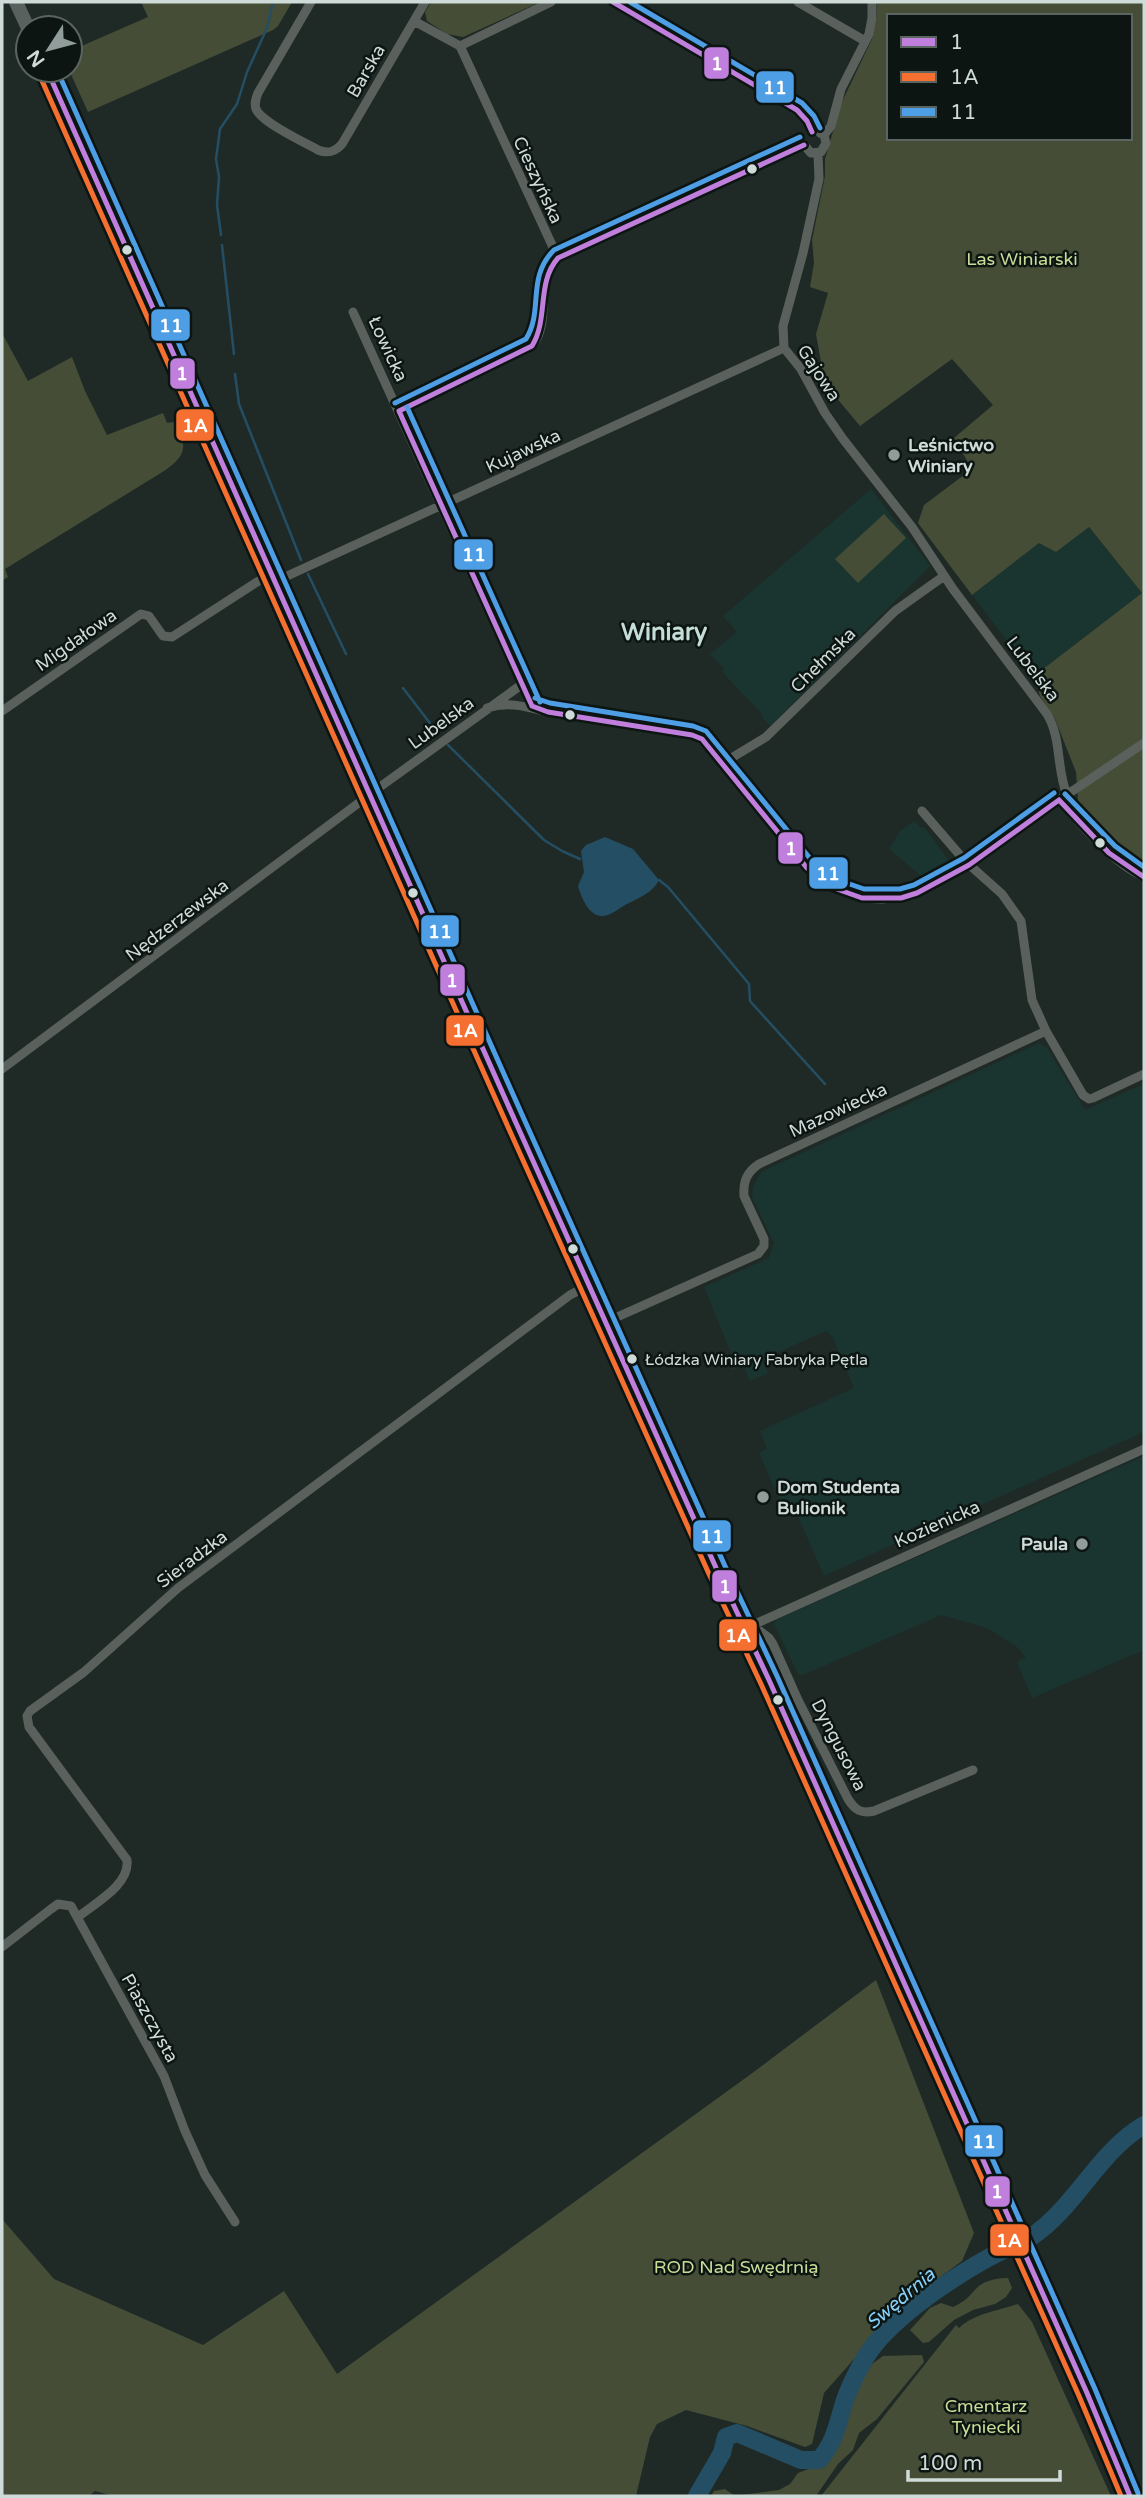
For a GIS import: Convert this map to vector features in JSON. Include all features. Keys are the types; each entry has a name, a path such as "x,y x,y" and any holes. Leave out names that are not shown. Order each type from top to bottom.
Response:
{"main road":[{"path":"53,84 589,1285 748,1627 1130,2496"}],"street":[{"name":"Barska","path":"310,2 258,93 256,108 261,116 276,126 318,150 331,152 342,144 425,2"},
{"path":"414,21 460,46 551,2"},
{"path":"613,2 797,110 812,132"},
{"path":"798,2 865,41"},
{"path":"812,132 805,139 804,145 808,151 818,154 825,146 824,135 831,125 841,89 871,26 872,2"},
{"name":"Cieszyńska","path":"460,46 558,258"},
{"path":"812,132 824,135"},
{"path":"399,411 532,346 541,332 547,271 558,258 804,145"},
{"name":"Gajowa","path":"818,154 819,179 783,326 784,348 801,369 825,413 912,527 944,576"},
{"name":"Łowicka","path":"353,312 532,706"},
{"name":"Kujawska","path":"273,578 442,506 784,348"},
{"name":"Chełmska","path":"723,763 772,732 895,611 944,576"},
{"name":"Lubelska","path":"944,576 1051,721 1057,737 1063,797"},
{"name":"Migdałowa","path":"2,711 141,614 149,615 163,636 172,637 273,578"},
{"path":"487,708 521,685"},
{"name":"Lubelska","path":"369,794 487,708 499,705 532,706 548,712 697,736 707,742 800,861 820,878 842,891 869,899 907,897 969,865 1144,743"},
{"name":"Nędzerzewska","path":"2,1069 369,794"},
{"path":"1063,797 1107,850 1144,877"},
{"path":"922,811 969,865 1002,894 1021,921 1030,988 1045,1031 1086,1097 1093,1098 1144,1074"},
{"name":"Mazowiecka","path":"606,1322 762,1250 764,1239 744,1196 746,1176 754,1167 1045,1031"},
{"name":"Sieradzka","path":"78,1917 123,1879 128,1868 127,1860 29,1727 27,1721 30,1712 84,1672 178,1588 565,1299 589,1285"},
{"name":"Kozienicka","path":"748,1627 1144,1449"},
{"name":"Dyngusowa","path":"748,1627 769,1638 773,1644 848,1799 857,1810 874,1811 973,1770"},
{"path":"2,1947 58,1904 71,1906 78,1917"},
{"name":"Piaszczysta","path":"78,1917 164,2076 209,2185 234,2222"}],"shaded area":[{"path":"871,489 930,566 770,726 722,672 725,669 710,654 737,632 723,616"},
{"path":"1077,513 1142,593 1034,676 972,595"},
{"path":"914,821 924,827 953,866 926,880 889,849 900,831"},
{"path":"1039,1043 1047,1048 1085,1110 1144,1084 1144,1432 934,1526 926,1522 909,1529 907,1538 824,1576 794,1507 790,1504 783,1507 759,1453 767,1449 760,1431 854,1388 832,1336 826,1331 772,1355 763,1361 768,1373 750,1381 743,1365 732,1370 727,1358 732,1355 704,1287 769,1258 774,1243 752,1197 753,1187 761,1172"},
{"path":"1144,1456 1144,1650 1032,1698 1017,1662 1026,1657 1016,1646 987,1628 941,1615 803,1675 798,1674 774,1624 776,1620"}],"green space":[{"path":"141,2 292,2 273,30 88,112 75,84 84,84 84,45 148,17"},
{"path":"431,2 540,2 463,37 447,34 427,21 425,12"},
{"name":"Las Winiarski","path":"877,2 1144,2 1144,871 1133,866 1110,846 1079,813 1076,772 1055,719 1040,696 1034,676 1142,593 1089,527 1056,552 1039,543 972,595 918,523 924,505 972,469 954,438 993,405 952,359 860,426 825,384 816,334 828,293 810,287 814,263 812,240 825,176 825,159 841,104 872,39"},
{"path":"2,333 28,381 72,357 107,435 163,413 167,423 174,422 182,438 183,450 177,460 164,471 5,569 8,577 2,581"},
{"path":"884,514 906,538 858,583 835,559"},
{"name":"ROD Nad Swędrnią","path":"876,1980 974,2233 962,2261 901,2306 824,2393 812,2444 805,2447 747,2426 686,2410 657,2424 650,2437 636,2496 113,2496 95,2491 89,2496 2,2496 2,2219 54,2279 203,2345 284,2291 337,2374 751,2074"},
{"path":"1008,2278 1012,2288 1006,2297 954,2320 929,2342 923,2343 910,2330 930,2308 941,2303 953,2307 987,2281"},
{"name":"Cmentarz Tyniecki","path":"1018,2304 1032,2322 1111,2496 821,2496 956,2325 959,2328 979,2316"},
{"path":"922,2355 924,2362 877,2419 859,2433 853,2450 838,2464 816,2496 735,2496 779,2490 790,2484 798,2473 829,2458 837,2447 860,2382 872,2364 883,2356"},
{"path":"725,2489 735,2496 711,2496 714,2491"}],"water":[{"path":"605,837 633,849 659,880 646,894 604,916 589,909 578,886 584,872 581,851 586,845"}],"waterway":[{"path":"221,235 216,159 220,129 237,104 247,72 267,28 273,2"},
{"path":"222,245 234,354"},
{"path":"235,374 239,404 301,560"},
{"path":"308,574 346,654"},
{"path":"403,688 436,731"},
{"path":"448,745 544,840 580,859"},
{"path":"659,880 668,887 749,984 750,1001 825,1084"},
{"name":"Swędrnia","path":"697,2496 722,2453 726,2437 737,2433 801,2460 819,2460 833,2438 857,2373 881,2337 904,2315 946,2284 988,2258 1031,2237 1047,2225 1113,2150 1144,2125"}],"transit line":[{"name":"1","path":"613,2 797,110 812,132"},
{"name":"11","path":"630,2 802,103 814,116 820,128"},
{"name":"1A","path":"43,84 508,1127 761,1684 1079,2396 1121,2496"},
{"name":"1","path":"53,84 516,1123 769,1680 1087,2393 1130,2496"},
{"name":"11","path":"63,84 524,1119 777,1676 1095,2389 1138,2493"},
{"name":"11","path":"395,403 526,339 534,317 540,272 554,250 800,137"},
{"name":"1","path":"399,411 532,346 540,324 547,278 558,258 804,145"},
{"name":"11","path":"407,407 540,702"},
{"name":"1","path":"399,411 532,706"},
{"name":"11","path":"535,698 550,703 693,726 706,731 813,862 838,880 864,889 900,889 914,885 964,858 1054,793"},
{"name":"1","path":"532,706 548,712 692,735 702,739 807,868 834,888 862,898 901,898 917,893 969,865 1059,800"},
{"name":"11","path":"1065,794 1115,846 1144,867"},
{"name":"1","path":"1059,800 1109,853 1144,877"}],"place":[{"name":"Leśnictwo Winiary","path":"894,455"},
{"name":"Łódzka Winiary Fabryka Pętla","path":"632,1359"},
{"name":"Dom Studenta Bulionik","path":"763,1497"},
{"name":"Paula","path":"1082,1544"}],"district":[{"name":"Winiary","path":"664,632"}]}
